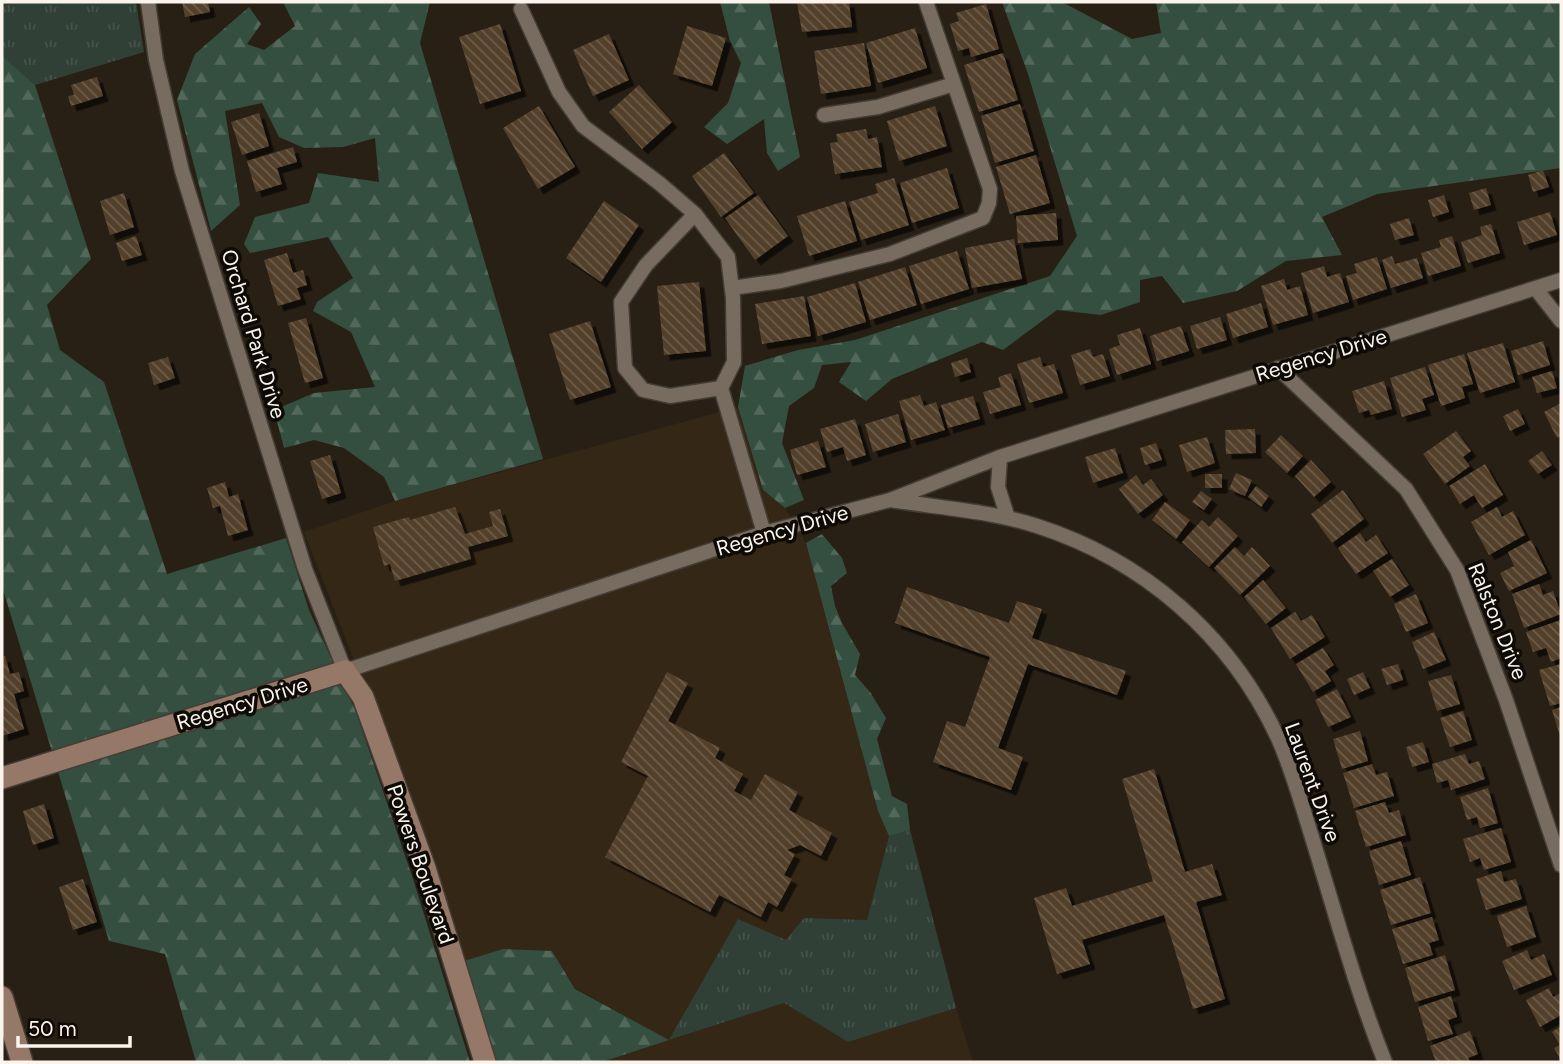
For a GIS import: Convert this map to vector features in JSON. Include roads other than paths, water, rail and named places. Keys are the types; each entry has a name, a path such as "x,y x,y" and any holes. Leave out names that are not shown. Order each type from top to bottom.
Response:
{"street":[{"name":"Orchard Park Drive","path":"148,2 156,60 182,171 305,569 345,671"},
{"path":"732,288 781,281 890,254 984,218 990,189 926,2"},
{"path":"521,9 559,92 583,126 659,183 695,214 728,257 732,288 734,362 721,388 764,533"},
{"path":"824,115 878,107 954,84"},
{"path":"695,214 646,265 621,302 625,368 643,390 670,396 721,388"},
{"name":"Regency Drive","path":"2,778 345,671 764,533 890,500 1000,457 1561,280"},
{"path":"1536,289 1561,321"},
{"name":"Ralston Drive","path":"1278,368 1406,489 1457,570 1507,700 1561,865"},
{"path":"1000,457 998,487 1008,518"},
{"name":"Laurent Drive","path":"890,500 1008,518 1076,540 1138,574 1188,614 1222,650 1259,703 1285,756 1385,1062"},
{"name":"Powers Boulevard","path":"345,671 363,697 425,868 485,1062"},
{"path":"2,997 22,1062"}]}
